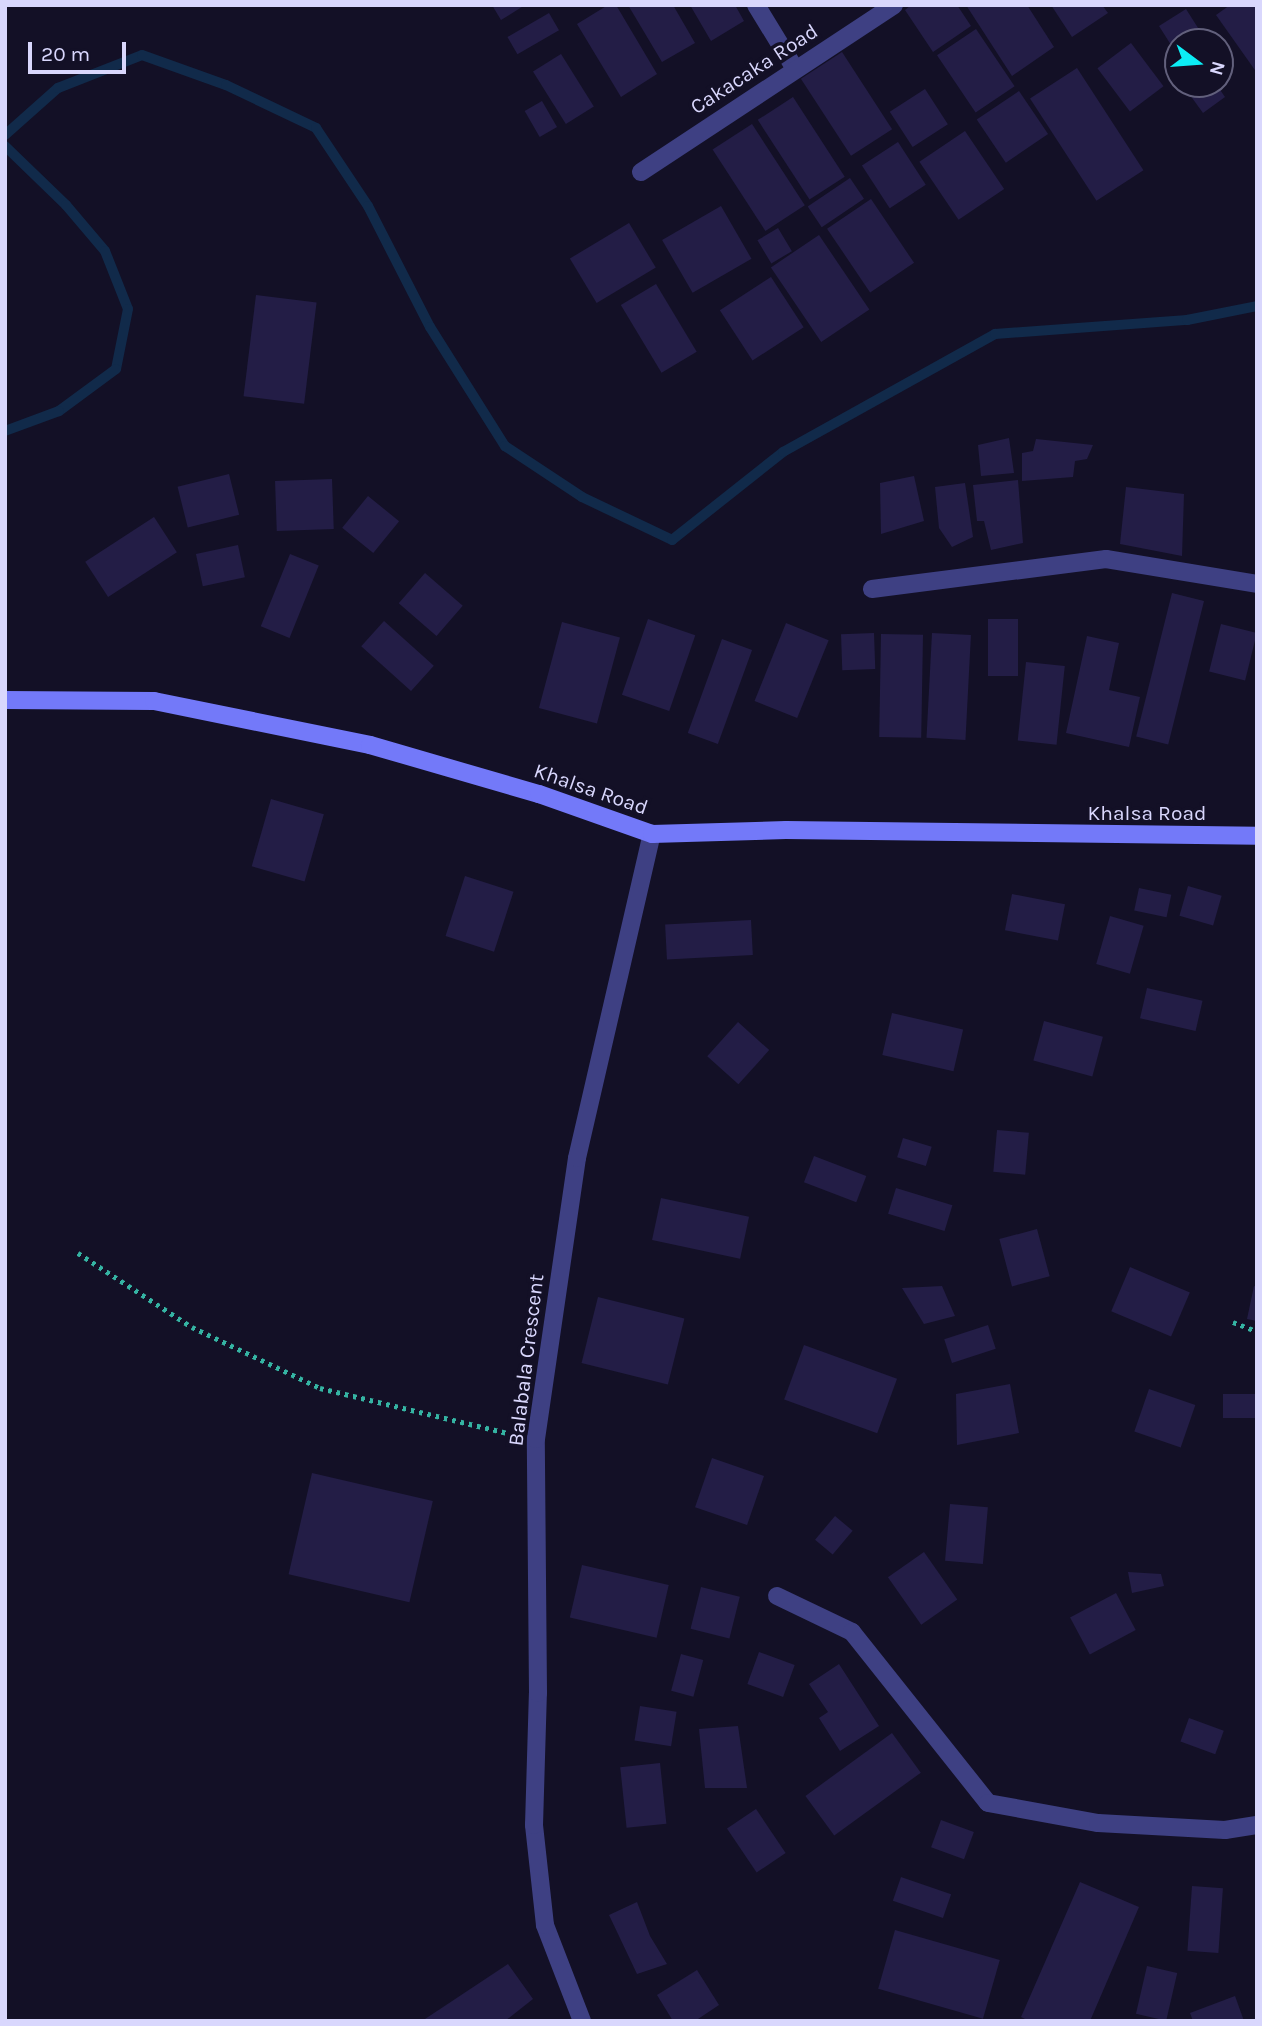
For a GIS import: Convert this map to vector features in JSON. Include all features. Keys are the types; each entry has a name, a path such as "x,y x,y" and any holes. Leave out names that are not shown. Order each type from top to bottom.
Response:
{"main road":[{"name":"Khalsa Road","path":"5,700 115,700 167,704 370,746 539,794 652,834 786,830 1257,836"}],"street":[{"path":"756,5 795,69"},
{"name":"Cakacaka Road","path":"641,173 894,5"},
{"path":"872,589 1106,559 1257,584"},
{"name":"Balabala Crescent","path":"582,2021 545,1925 534,1825 538,1693 536,1439 577,1158 652,834"},
{"path":"777,1595 852,1632 988,1803 1098,1823 1225,1830 1257,1825"}],"path":[{"path":"78,1253 192,1327 320,1388 536,1439"},
{"path":"1234,1322 1257,1331"}],"building":[{"path":"492,5 525,5 501,20"},
{"path":"608,5 616,5 657,74 621,97 577,24"},
{"path":"628,5 673,5 695,43 662,62"},
{"path":"690,5 735,5 744,21 711,41"},
{"path":"911,5 957,5 971,26 933,52 905,10"},
{"path":"966,5 1027,5 1054,47 1012,76"},
{"path":"1051,5 1102,5 1108,13 1072,37"},
{"path":"1230,5 1257,5 1257,73 1234,40 1234,28 1225,28 1216,15"},
{"path":"1186,9 1198,28 1164,28 1164,34 1159,26"},
{"path":"549,13 559,30 517,54 507,37"},
{"path":"976,29 1015,86 976,112 937,55"},
{"path":"1131,43 1163,86 1130,111 1097,68"},
{"path":"842,52 892,129 851,156 801,79"},
{"path":"561,54 594,107 566,124 533,71"},
{"path":"1077,68 1143,170 1096,201 1030,98"},
{"path":"925,89 948,124 913,147 890,112"},
{"path":"1019,91 1048,134 1006,163 977,120"},
{"path":"793,97 845,177 810,200 758,120"},
{"path":"1192,98 1224,98 1203,113"},
{"path":"542,101 557,127 540,137 525,111"},
{"path":"752,124 805,205 765,231 713,150"},
{"path":"965,131 1004,189 959,220 919,162"},
{"path":"898,142 926,185 890,208 862,165"},
{"path":"850,178 864,199 822,227 808,207"},
{"path":"871,199 914,263 870,292 827,229"},
{"path":"721,206 752,259 693,293 662,240"},
{"path":"629,223 656,268 597,303 570,259"},
{"path":"778,228 792,251 771,264 757,240"},
{"path":"819,235 869,310 821,342 771,267"},
{"path":"771,277 804,327 753,361 720,310"},
{"path":"656,284 697,352 662,373 621,305"},
{"path":"256,295 317,302 304,404 244,396"},
{"path":"1009,438 1014,473 981,476 978,445"},
{"path":"1036,439 1093,445 1087,459 1075,461 1073,477 1022,481 1022,453 1033,451"},
{"path":"229,474 239,515 188,528 178,487"},
{"path":"914,476 924,521 881,534 880,483"},
{"path":"332,479 334,529 277,531 275,481"},
{"path":"1018,480 1023,543 991,550 984,521 977,521 973,485"},
{"path":"965,483 973,537 952,547 939,528 935,487"},
{"path":"1126,487 1184,494 1182,556 1120,544"},
{"path":"368,496 399,521 373,553 342,528"},
{"path":"154,517 177,552 108,597 85,562"},
{"path":"238,545 245,577 203,586 196,554"},
{"path":"290,554 319,566 290,638 261,626"},
{"path":"425,573 463,606 436,636 399,603"},
{"path":"1172,593 1204,601 1168,745 1136,737"},
{"path":"648,619 695,635 669,711 622,695"},
{"path":"988,619 1018,619 1018,676 988,676"},
{"path":"384,621 434,666 411,691 361,646"},
{"path":"562,622 620,638 597,723 539,708"},
{"path":"786,623 829,640 797,718 755,701"},
{"path":"1221,624 1257,633 1245,680 1209,672"},
{"path":"874,633 875,669 842,670 841,634"},
{"path":"932,633 971,635 965,740 927,738"},
{"path":"881,634 923,635 921,738 879,737"},
{"path":"1087,636 1119,643 1109,690 1140,697 1129,747 1066,733"},
{"path":"722,639 752,650 718,744 688,733"},
{"path":"1026,662 1065,666 1057,745 1018,741"},
{"path":"271,799 324,814 305,881 252,866"},
{"path":"465,876 514,892 494,952 446,936"},
{"path":"1188,886 1222,896 1213,925 1179,916"},
{"path":"1139,888 1171,895 1166,917 1134,910"},
{"path":"1012,894 1065,904 1058,941 1005,930"},
{"path":"1110,916 1144,926 1130,974 1096,964"},
{"path":"751,920 753,955 667,959 665,925"},
{"path":"1147,988 1203,1001 1196,1031 1140,1018"},
{"path":"892,1013 963,1029 953,1071 882,1055"},
{"path":"1044,1021 1103,1037 1092,1076 1033,1061"},
{"path":"738,1022 769,1050 738,1084 707,1056"},
{"path":"997,1130 1029,1133 1025,1175 993,1172"},
{"path":"903,1138 932,1147 926,1166 897,1157"},
{"path":"814,1156 866,1176 856,1202 804,1182"},
{"path":"896,1188 952,1205 945,1231 888,1214"},
{"path":"661,1198 749,1217 740,1259 652,1240"},
{"path":"1037,1229 1050,1276 1012,1286 999,1239"},
{"path":"1130,1267 1190,1292 1171,1337 1111,1311"},
{"path":"942,1286 955,1316 924,1324 902,1288"},
{"path":"1254,1286 1257,1287 1257,1321 1247,1319"},
{"path":"598,1297 684,1319 668,1385 582,1363"},
{"path":"988,1325 996,1349 952,1363 944,1339"},
{"path":"804,1345 897,1379 877,1433 784,1400"},
{"path":"1010,1384 1019,1433 957,1445 956,1394"},
{"path":"1149,1389 1195,1405 1181,1448 1134,1432"},
{"path":"1223,1394 1257,1394 1257,1418 1223,1418"},
{"path":"712,1458 764,1476 747,1525 695,1507"},
{"path":"312,1473 433,1501 409,1602 289,1574"},
{"path":"950,1504 988,1507 983,1564 945,1561"},
{"path":"835,1516 853,1531 833,1555 815,1540"},
{"path":"924,1552 957,1600 921,1625 888,1577"},
{"path":"582,1565 669,1585 657,1638 570,1618"},
{"path":"1128,1572 1161,1574 1164,1586 1132,1593"},
{"path":"701,1587 740,1597 729,1638 691,1629"},
{"path":"1116,1593 1136,1630 1090,1654 1070,1617"},
{"path":"759,1652 795,1665 783,1697 747,1684"},
{"path":"681,1654 703,1660 693,1697 671,1691"},
{"path":"839,1664 879,1726 840,1751 819,1718 828,1712 809,1684"},
{"path":"640,1706 677,1712 671,1746 635,1741"},
{"path":"1189,1718 1224,1731 1215,1754 1180,1741"},
{"path":"738,1726 747,1788 705,1788 699,1729"},
{"path":"892,1733 921,1773 834,1836 805,1796"},
{"path":"660,1763 666,1824 627,1828 620,1767"},
{"path":"756,1809 786,1853 757,1873 727,1829"},
{"path":"941,1820 974,1832 964,1859 931,1847"},
{"path":"901,1877 951,1894 943,1918 893,1901"},
{"path":"1080,1882 1139,1907 1090,2021 1029,2021 1021,2017"},
{"path":"1192,1886 1223,1888 1218,1953 1187,1951"},
{"path":"637,1902 650,1936 667,1964 637,1974 609,1915"},
{"path":"895,1930 1000,1960 983,2019 878,1989"},
{"path":"508,1964 533,1999 505,2021 422,2021"},
{"path":"1147,1966 1177,1973 1166,2021 1136,2014"},
{"path":"697,1970 719,2005 695,2021 673,2021 657,1995"},
{"path":"1235,1996 1244,2021 1193,2021 1190,2013"}],"waterway":[{"path":"5,135 58,88 142,55 226,85 316,128 368,206 430,327 505,446 582,497 672,540 783,452 995,334 1187,320 1257,306"},
{"path":"5,146 66,205 105,251 128,309 116,369 59,411 5,431"}]}
